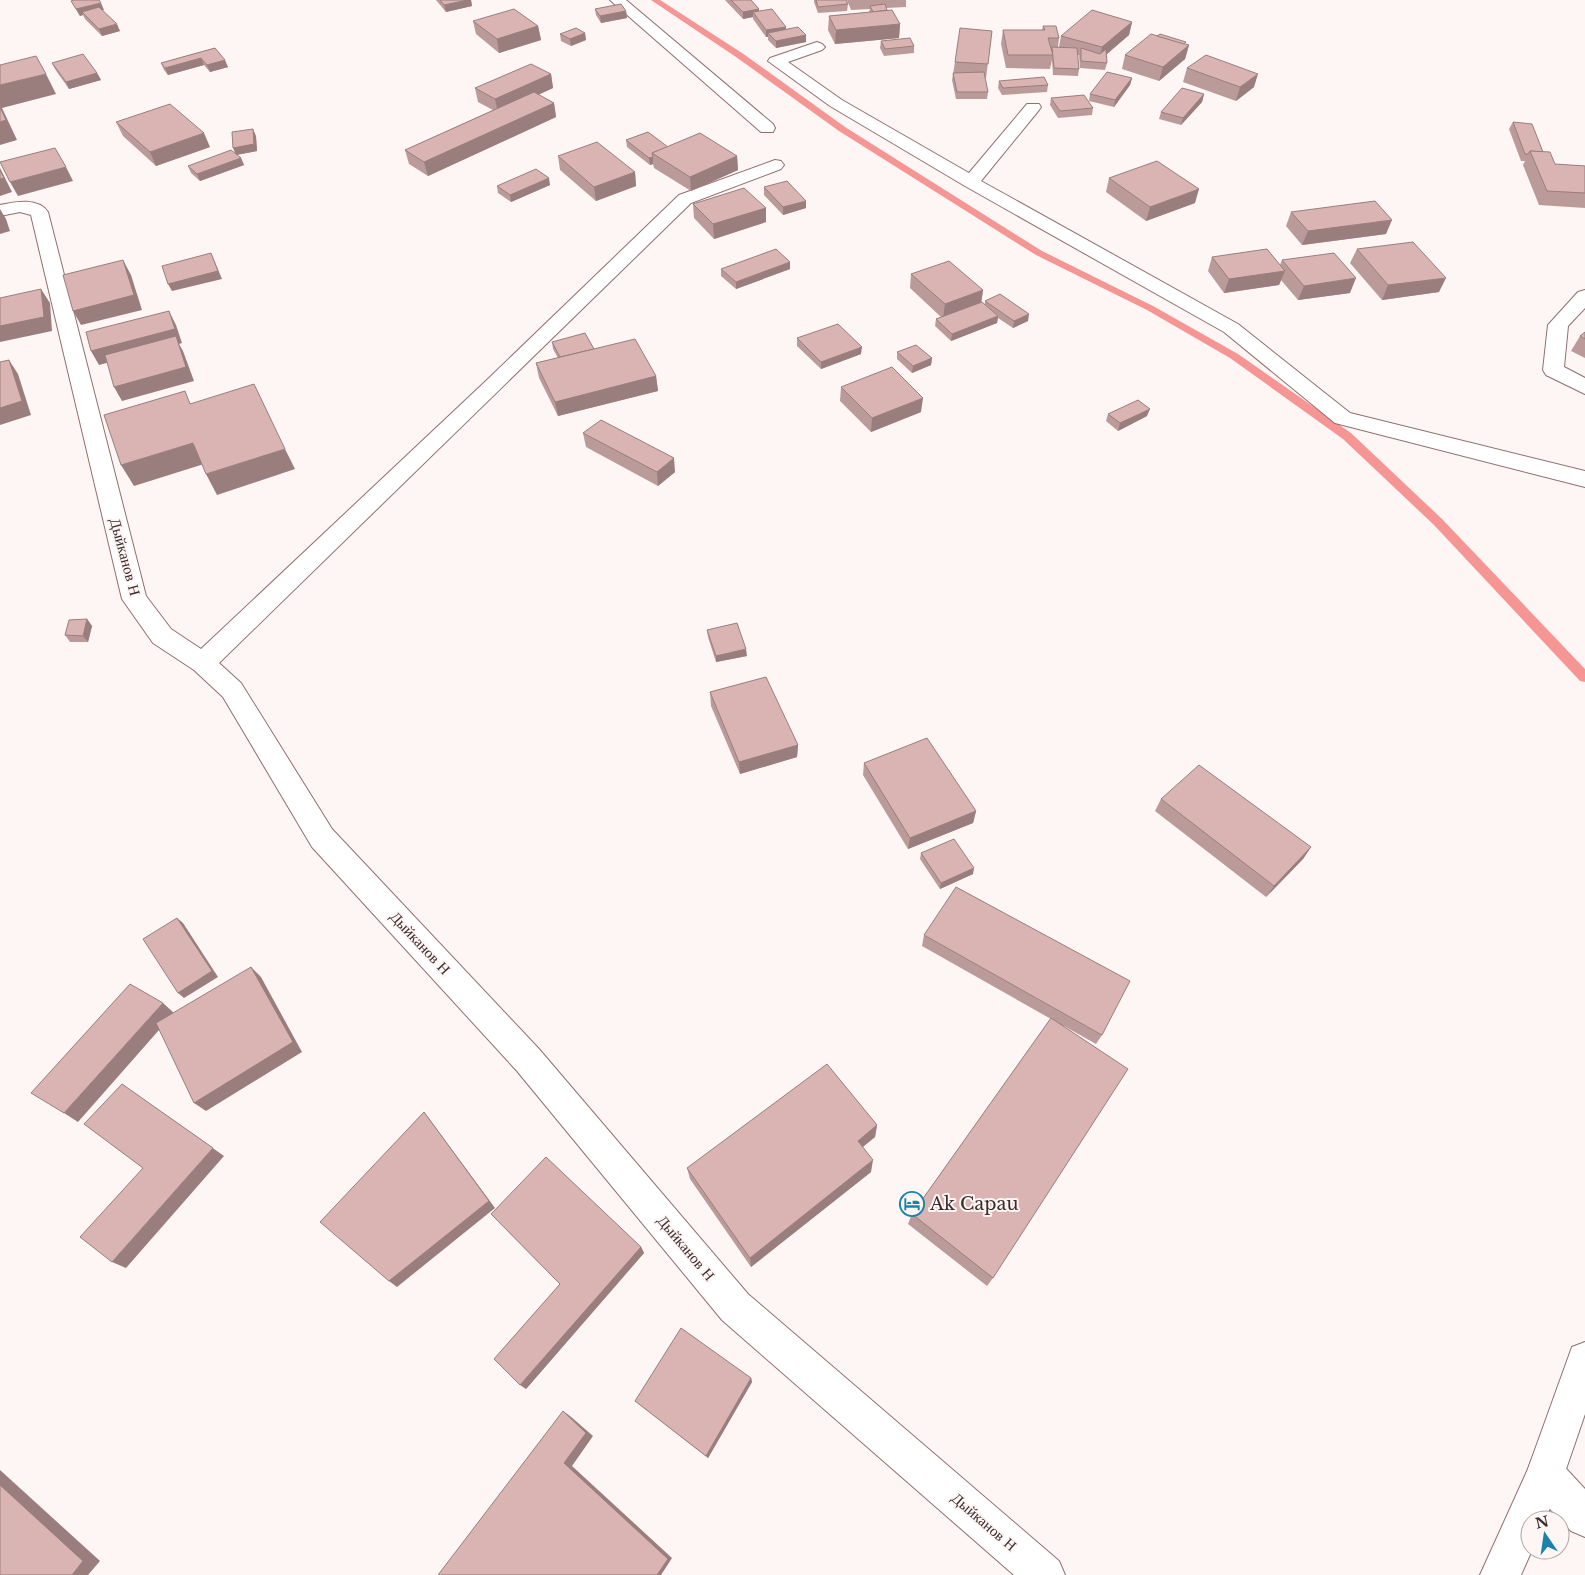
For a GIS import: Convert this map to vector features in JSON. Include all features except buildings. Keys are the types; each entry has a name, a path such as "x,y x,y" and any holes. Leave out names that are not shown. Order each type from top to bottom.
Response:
{"street":[{"path":"617,0 767,128"},
{"path":"817,48 776,61 836,103 971,182 1231,328 1343,418 1584,475"},
{"path":"971,182 1034,108"},
{"path":"203,663 488,391 685,199 775,165"},
{"name":"Дыйканов Н","path":"0,211 12,207 29,206 39,212 134,599 162,636 203,663 232,690 322,838 528,1060 736,1307 1046,1575"},
{"path":"1585,296 1558,325 1553,370 1585,387"},
{"path":"1500,1575 1545,1475 1585,1360"},
{"path":"1545,1475 1585,1517"}],"waterway":[{"path":"655,0 739,55 842,129 1039,253 1150,308 1234,356 1347,436 1438,522 1585,677"}],"place":[{"name":"Ak Capau","path":"912,1204"}]}
